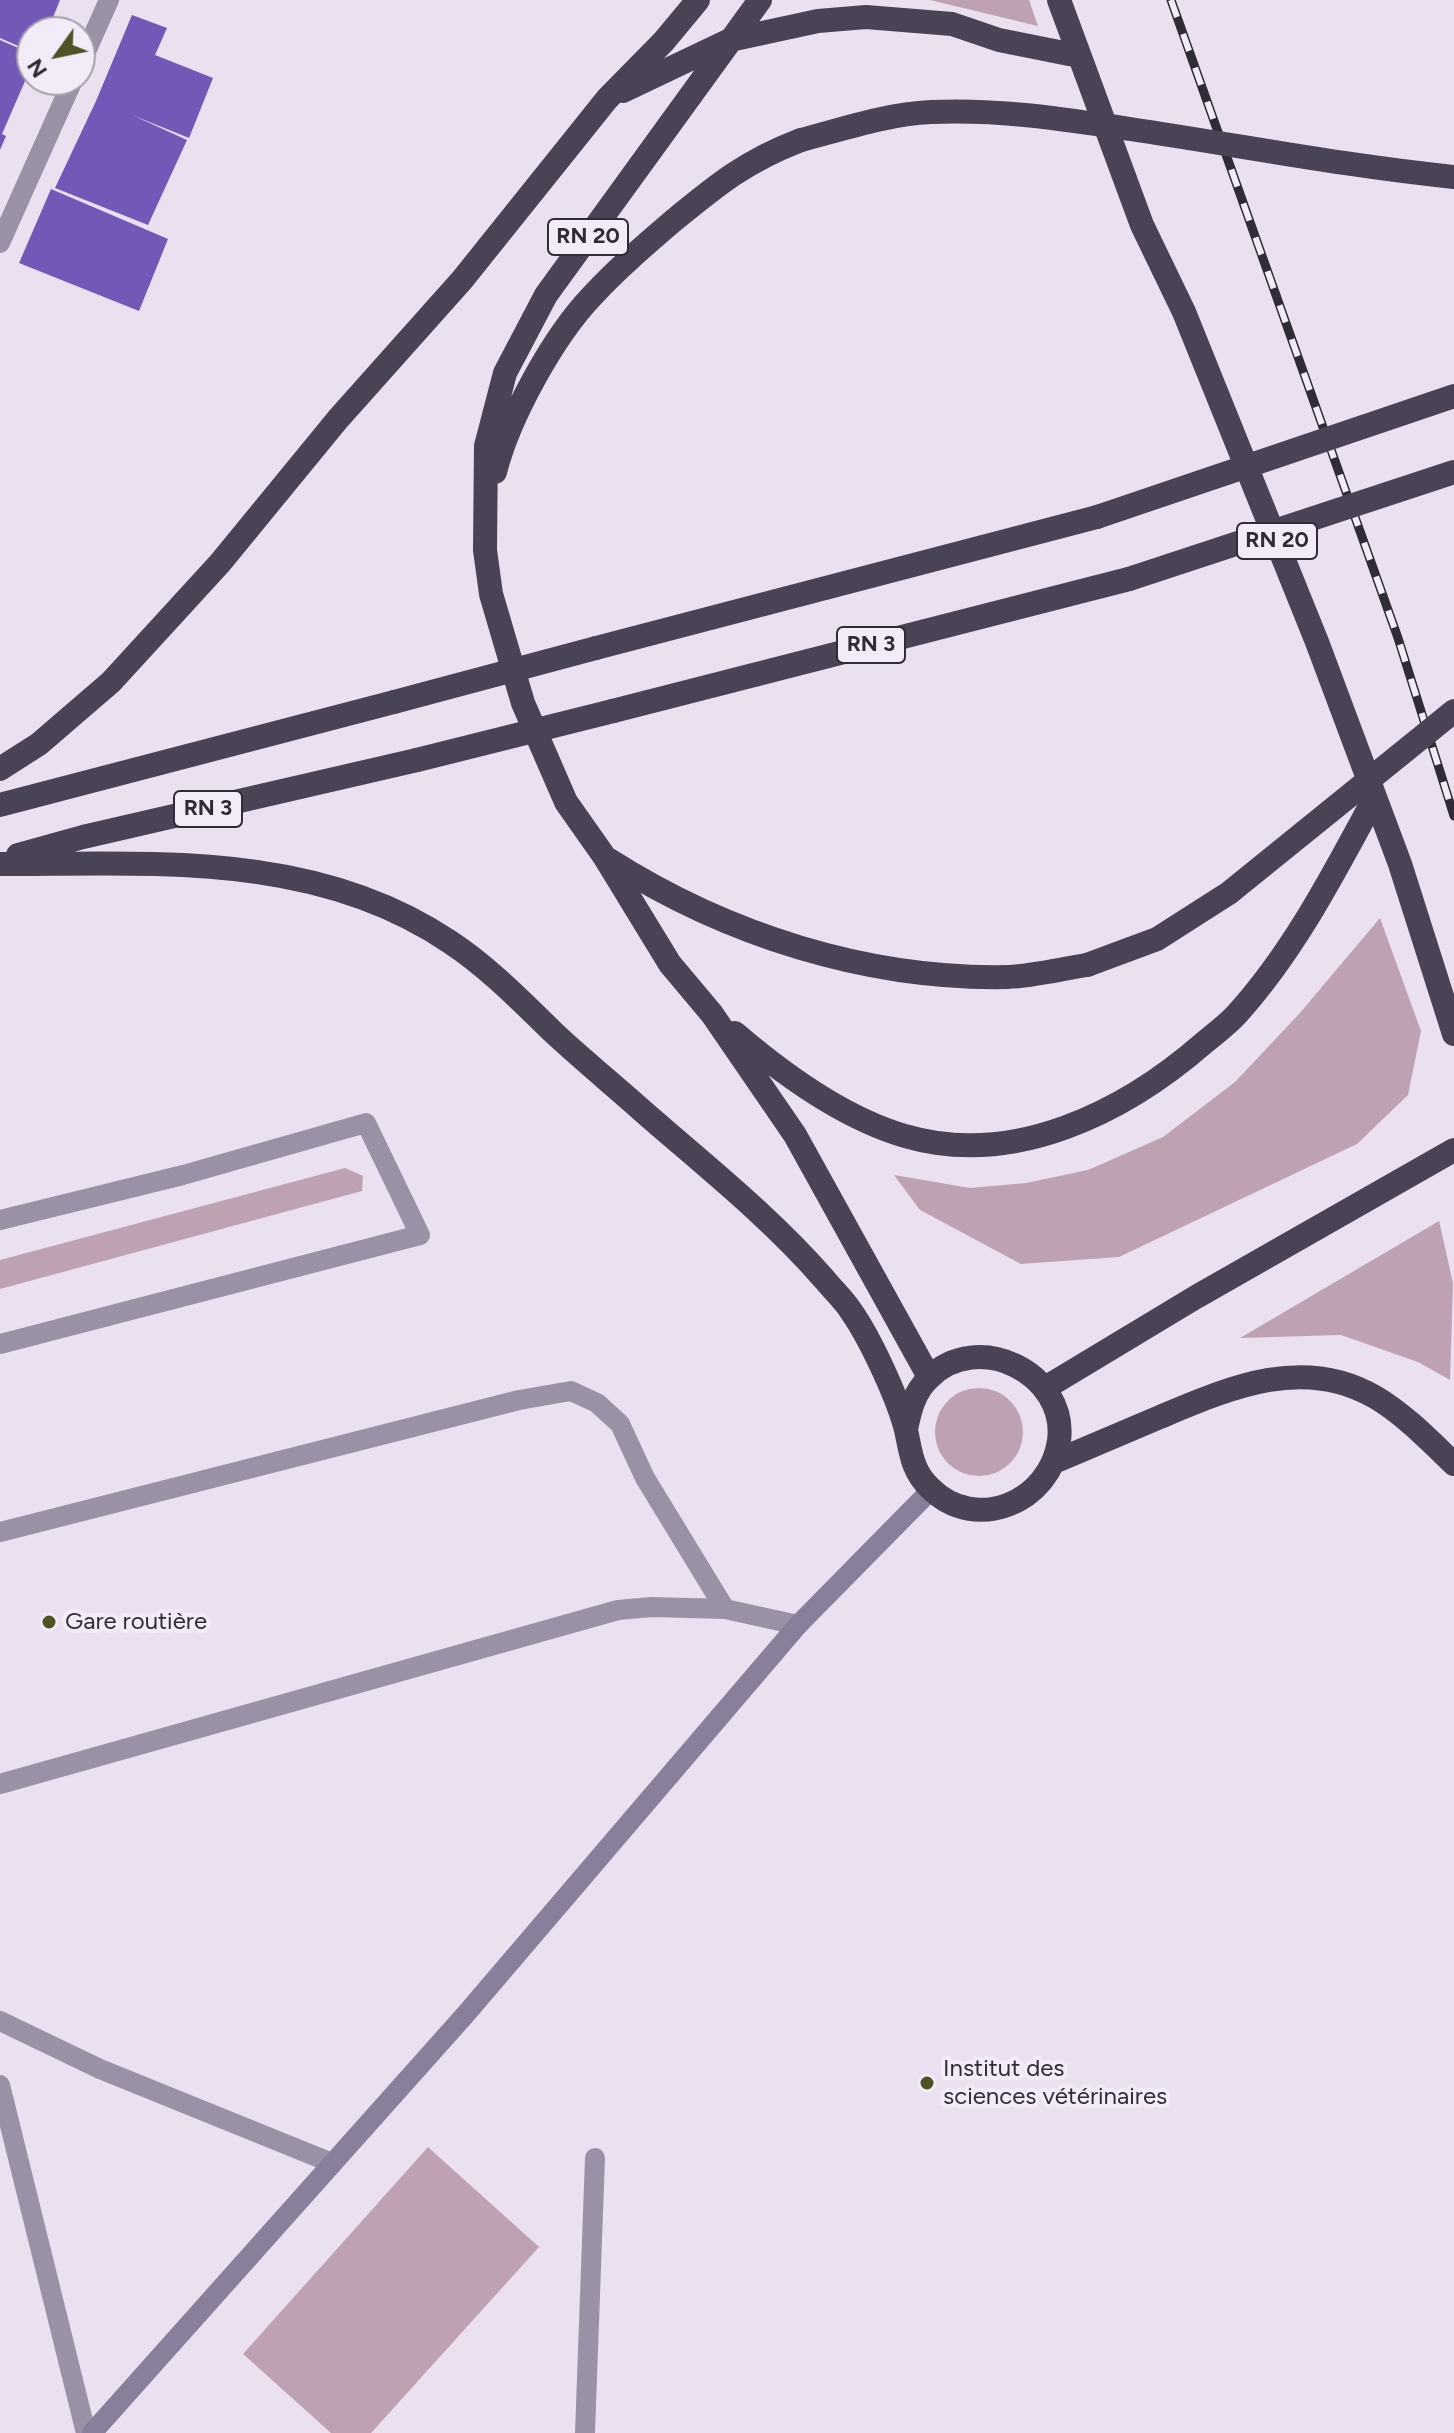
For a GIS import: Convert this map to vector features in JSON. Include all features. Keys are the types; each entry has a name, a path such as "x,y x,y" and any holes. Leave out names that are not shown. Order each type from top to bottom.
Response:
{"highway":[{"path":"0,769 39,744 111,682 220,563 338,419 462,280 607,99 664,41 698,0"},
{"name":"RN 20","path":"487,504 486,446 505,373 546,295 760,0"},
{"name":"RN 20","path":"1059,0 1142,225 1184,312 1295,586 1405,878 1454,1034"},
{"path":"607,99 730,40 818,21 866,17 952,24 999,40 1079,56"},
{"path":"929,1377 795,1135 712,1014 670,964 604,856 566,802 523,703 491,594 485,550 487,504 500,454 515,417 546,359 590,298 639,250 731,174 764,154 870,121 929,112 1016,113 1221,142 1379,169 1454,177"},
{"name":"RN 3","path":"0,805 1097,517 1454,396"},
{"name":"RN 3","path":"0,862 83,837 417,760 1129,579 1454,472"},
{"path":"604,856 648,884 747,931 858,964 930,974 1010,977 1087,965 1157,939 1229,893 1454,711"},
{"path":"712,1014 757,1052 813,1092 858,1117 905,1136 953,1145 1009,1143 1068,1128 1121,1104 1175,1068 1236,1015 1280,958 1315,905 1374,799"},
{"path":"0,862 230,867 318,881 396,911 450,942 525,1003 635,1104 740,1193 800,1251 851,1311 881,1366 906,1429 912,1462 931,1490 952,1504 976,1510 1000,1508 1023,1499 1041,1483 1054,1462 1060,1437 1056,1411 1045,1388 1026,1370 1002,1359 976,1356 951,1363 929,1377 912,1401 906,1429"},
{"path":"1045,1388 1222,1282 1454,1150"},
{"path":"1054,1462 1231,1387 1281,1377 1333,1379 1375,1397 1454,1464"}],"street":[{"path":"96,29 109,0"},
{"path":"0,243 66,96"},
{"path":"0,1220 183,1175 366,1123 420,1235 0,1344"},
{"path":"0,1532 519,1400 571,1391 597,1403 620,1424 652,1492 725,1609"},
{"path":"89,2433 465,2015 798,1625 931,1490"},
{"path":"0,1784 618,1610 652,1607 725,1609 798,1625"},
{"path":"0,2021 100,2069 332,2163"},
{"path":"0,2085 89,2433"},
{"path":"585,2433 595,2158"}],"shaded area":[{"path":"930,0 1029,0 1038,26"},
{"path":"1380,918 1421,1031 1408,1095 1357,1144 1119,1257 1021,1264 920,1210 894,1175 970,1188 1026,1183 1088,1170 1163,1137 1235,1082 1299,1014"},
{"path":"345,1168 363,1176 362,1191 0,1289 0,1260"},
{"path":"1439,1221 1453,1283 1450,1380 1418,1362 1341,1335 1240,1338"},
{"path":"979,1388 996,1392 1010,1401 1019,1415 1023,1432 1019,1449 1010,1463 996,1472 979,1476 962,1472 948,1463 939,1449 935,1432 939,1415 948,1401 962,1392"},
{"path":"428,2147 539,2247 371,2433 331,2433 243,2354"}],"building":[{"path":"0,0 60,0 54,16 16,16 16,45 0,38"},
{"path":"132,15 167,28 155,55 213,78 189,138 132,115 187,140 148,225 55,188"},
{"path":"0,40 16,47 16,96 19,96 2,134 6,136 0,150"},
{"path":"51,189 168,239 139,311 19,263"}],"railway":[{"path":"1171,0 1398,638 1454,816"}],"place":[{"name":"Gare routière","path":"49,1622"},
{"name":"Institut des sciences vétérinaires","path":"927,2083"}]}
